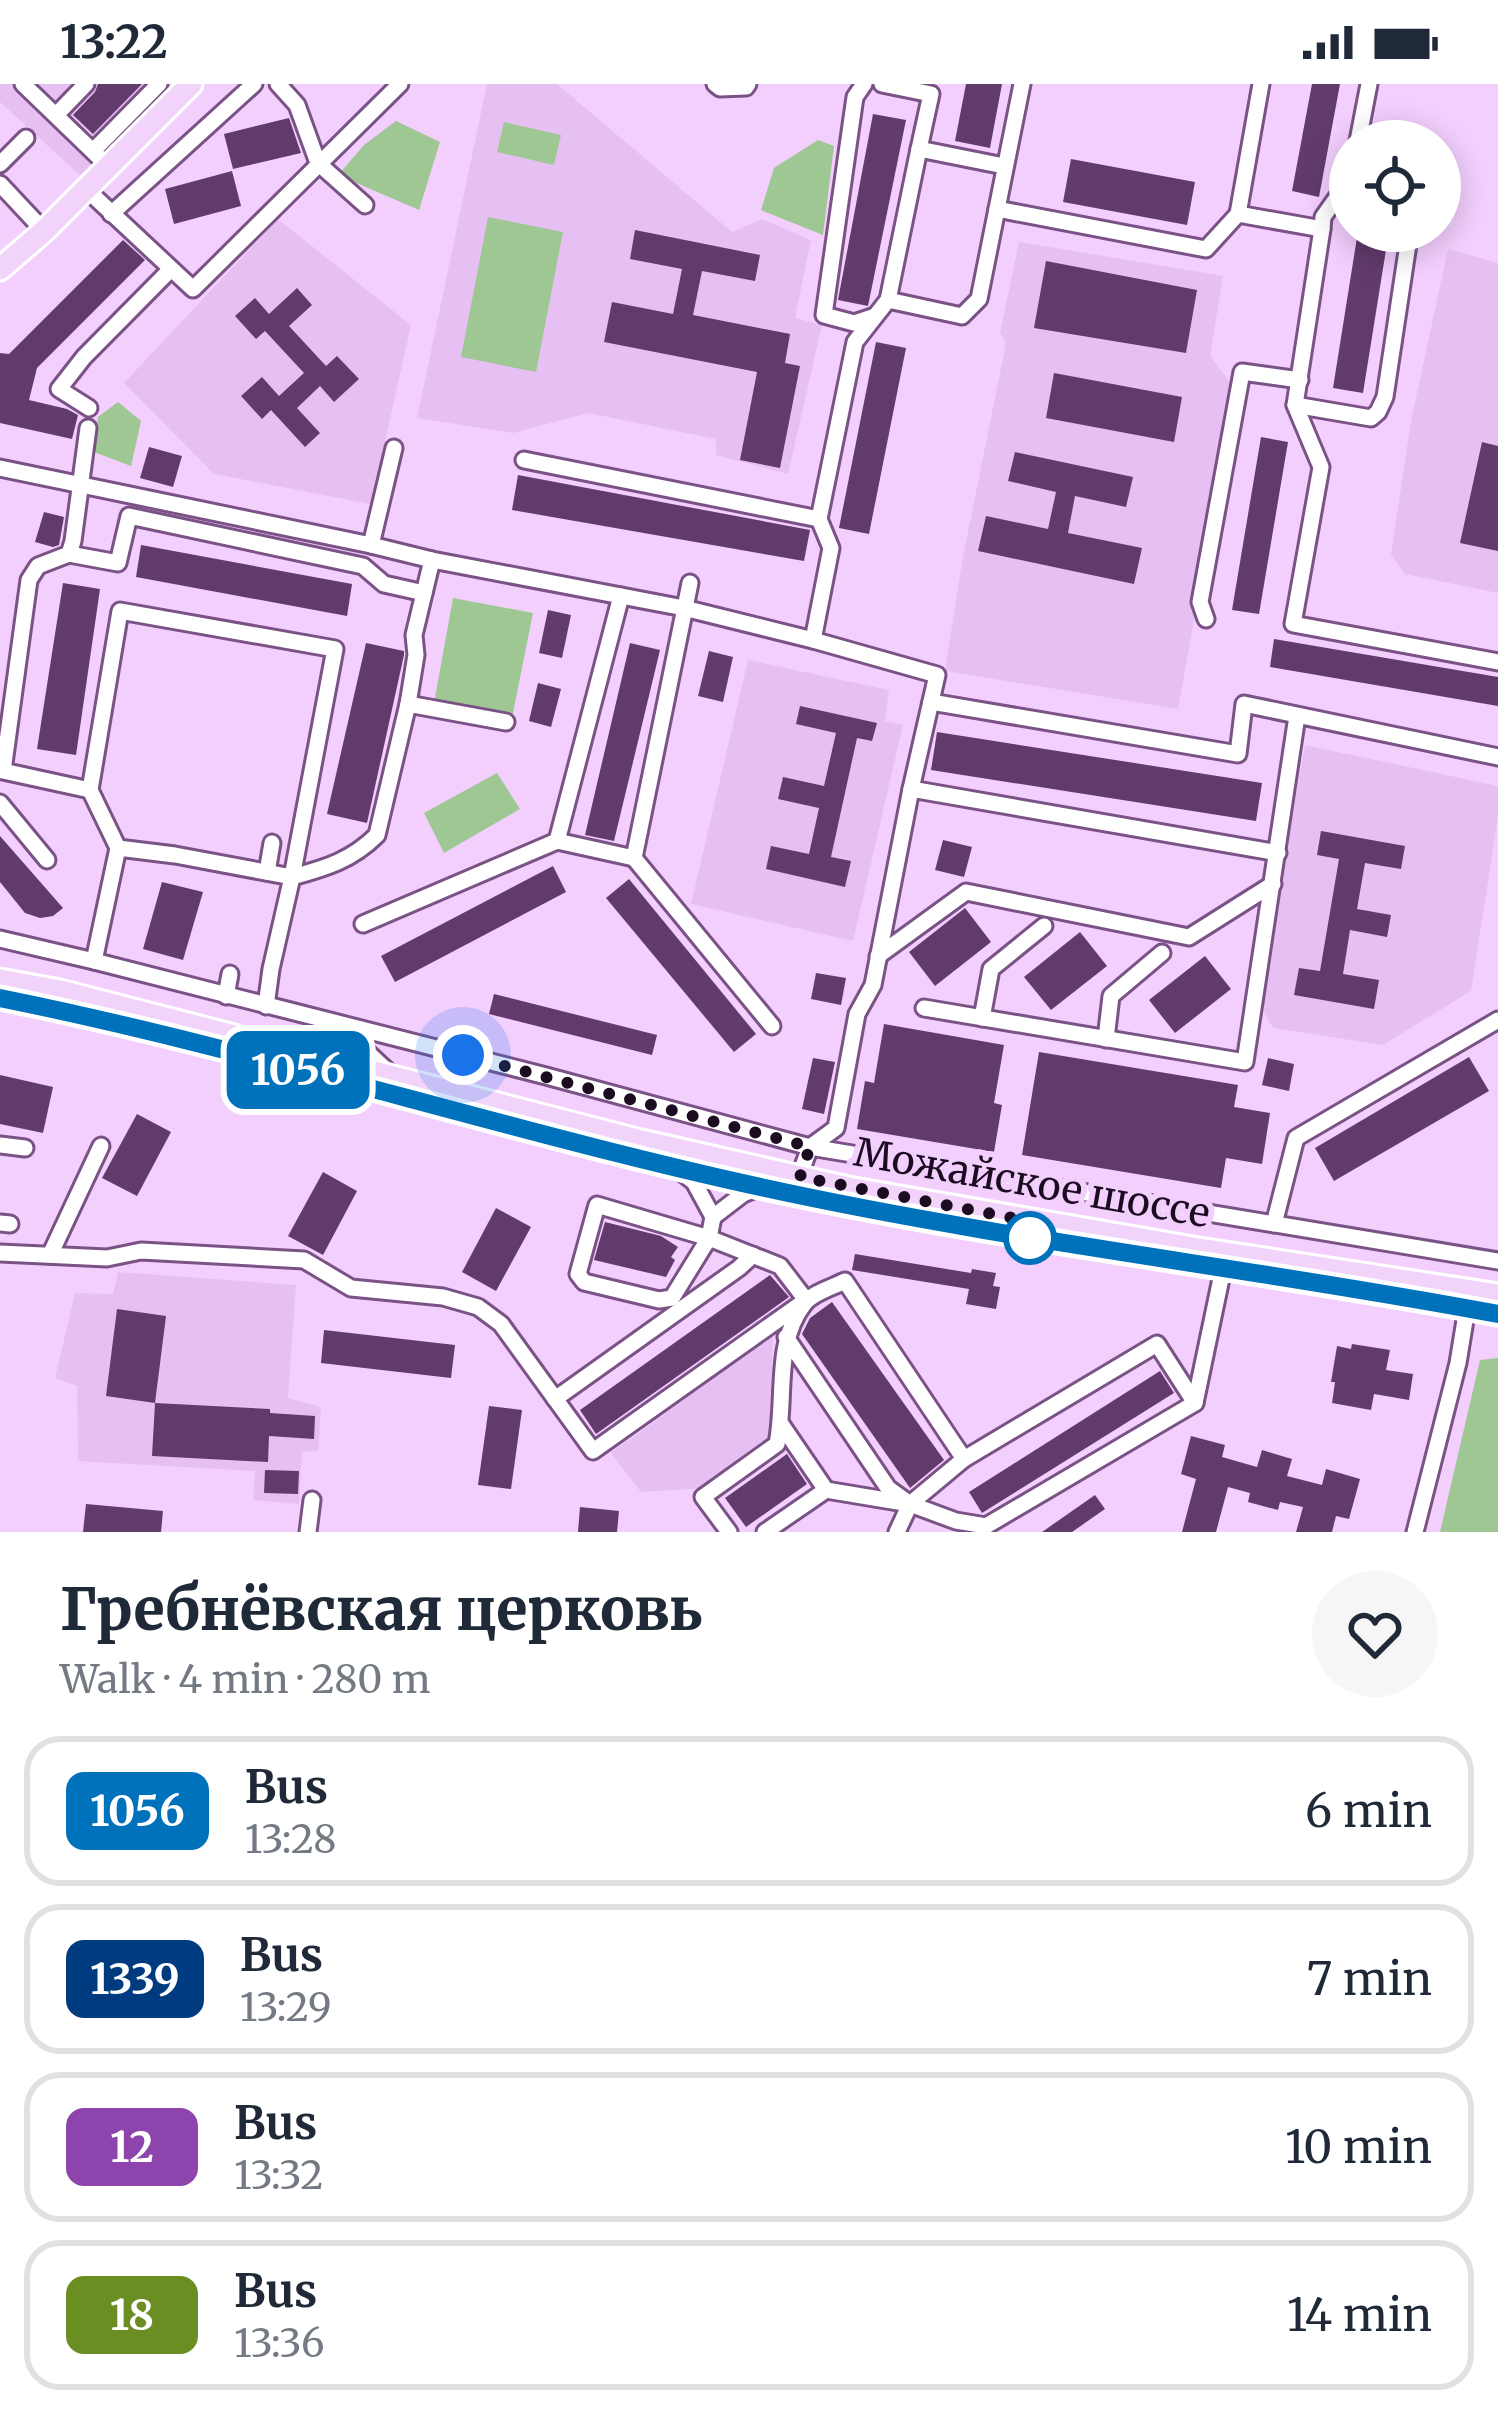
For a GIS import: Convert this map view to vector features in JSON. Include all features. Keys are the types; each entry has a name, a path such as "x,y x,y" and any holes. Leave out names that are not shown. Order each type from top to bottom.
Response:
{"main road":[{"path":"0,269 85,188 101,158 191,84"},
{"name":"Можайское шоссе","path":"0,980 800,1177 1034,1222 1498,1294"},
{"name":"Можайское шоссе","path":"0,998 136,1028 760,1187 992,1232 1498,1314"}],"street":[{"path":"23,84 101,158 159,84"},
{"path":"56,116 86,84"},
{"path":"111,214 254,84"},
{"path":"278,84 298,105 318,164 365,205"},
{"path":"85,188 193,290 400,84"},
{"path":"715,84 720,88 748,84"},
{"path":"864,84 855,98 824,314 854,322 875,316"},
{"path":"813,640 831,548 819,519 855,342 888,299 932,89 882,84"},
{"path":"888,299 962,316 979,299 1022,84"},
{"path":"997,209 1206,249 1238,214 1261,84"},
{"path":"1362,120 1369,84"},
{"path":"0,164 26,137"},
{"path":"919,149 1004,166"},
{"path":"0,184 44,230"},
{"path":"1329,209 1323,217 1295,406 1321,467 1293,624 1498,662"},
{"path":"1238,214 1322,229"},
{"path":"1295,406 1371,418 1378,412 1385,398 1407,252"},
{"path":"89,407 58,389 171,269"},
{"path":"1206,619 1200,602 1242,372 1300,380"},
{"path":"69,554 88,428"},
{"path":"371,545 394,448"},
{"path":"524,460 819,519"},
{"path":"0,468 684,608 937,675 873,985 857,1014 836,1128 810,1147 800,1177"},
{"path":"90,790 3,771 28,580 38,566 69,554 118,563 129,516 363,566 384,584 424,593"},
{"path":"118,848 292,877 330,868 363,850 377,835 409,704 414,634 432,560"},
{"path":"634,859 690,583"},
{"path":"556,841 621,596"},
{"path":"118,848 90,790 120,611 335,649 266,1006"},
{"path":"931,702 1238,754 1244,704 1498,758"},
{"path":"409,704 506,722"},
{"path":"924,1008 1244,1062 1297,716"},
{"path":"910,789 1277,853"},
{"path":"0,803 46,860"},
{"path":"94,961 123,820"},
{"path":"363,924 556,841 634,859 772,1026"},
{"path":"267,872 272,843"},
{"path":"878,956 966,892 1189,937 1273,884"},
{"path":"0,924 7,941 810,1147 1498,1261"},
{"path":"982,1018 991,969 1044,926"},
{"path":"1106,1039 1111,996 1162,952"},
{"path":"226,996 230,974"},
{"path":"1274,1224 1296,1138 1498,1020"},
{"path":"337,1023 395,1078"},
{"path":"0,1145 25,1148"},
{"path":"50,1255 101,1146"},
{"path":"675,1167 694,1182 712,1217 709,1238 677,1292 665,1300 584,1282 578,1274 597,1205 709,1238 780,1266 806,1300"},
{"path":"712,1217 742,1194 760,1187"},
{"path":"0,1253 107,1258 141,1251 304,1261 351,1288 443,1297 478,1307 501,1324 593,1451 806,1300 845,1281 964,1460"},
{"path":"556,1399 753,1256"},
{"path":"765,1532 826,1490 910,1504 956,1522 986,1526 1195,1403 1222,1269"},
{"path":"729,1532 704,1497 777,1444 787,1337 806,1300"},
{"path":"1415,1532 1458,1363 1467,1308"},
{"path":"787,1337 888,1488 910,1504"},
{"path":"897,1532 910,1504 964,1460 1157,1344 1195,1403"},
{"path":"781,1424 826,1490"},
{"path":"308,1532 312,1500"}],"shaded area":[{"path":"0,84 180,84 84,179 0,102"},
{"path":"487,84 557,84 732,232 762,219 811,240 795,318 822,325 788,474 716,455 716,439 588,413 513,433 417,418"},
{"path":"278,219 411,325 371,504 214,474 124,383"},
{"path":"1019,242 1223,276 1210,356 1236,390 1178,709 945,671 1006,343 1000,333"},
{"path":"1447,252 1498,263 1498,593 1405,574 1391,555 1411,421"},
{"path":"748,660 889,690 885,721 903,725 853,941 691,904"},
{"path":"1305,745 1498,786 1498,817 1471,991 1383,1045 1273,1028 1260,1006"},
{"path":"118,1272 296,1285 288,1398 321,1407 318,1451 302,1452 299,1504 253,1500 255,1471 78,1461 77,1386 55,1378 75,1293 113,1294"},
{"path":"773,1336 769,1440 707,1488 641,1492 611,1453"}],"green space":[{"path":"396,121 440,142 419,210 338,175 364,145"},
{"path":"504,122 561,135 554,165 497,152"},
{"path":"818,140 834,146 823,235 761,210 774,168"},
{"path":"488,217 563,232 536,372 461,357"},
{"path":"118,402 141,421 131,466 94,452 98,417"},
{"path":"453,598 533,613 512,718 434,703"},
{"path":"497,773 520,809 444,853 424,813"},
{"path":"1498,1358 1498,1532 1440,1532 1480,1360"}],"building":[{"path":"98,84 142,84 93,134 73,115"},
{"path":"966,84 1002,84 990,148 955,141"},
{"path":"1312,84 1340,84 1333,120 1329,120 1319,197 1292,191"},
{"path":"873,114 906,120 868,306 838,300"},
{"path":"289,118 301,153 233,169 224,134"},
{"path":"1071,159 1195,182 1187,225 1063,202"},
{"path":"232,171 241,206 174,224 165,189"},
{"path":"635,230 760,255 755,281 702,271 693,315 790,334 785,363 800,366 780,468 740,460 757,372 604,342 612,302 673,314 682,269 630,259"},
{"path":"123,240 145,260 37,368 29,400 78,415 72,439 0,423 0,353 9,354"},
{"path":"1355,252 1386,252 1363,393 1333,388"},
{"path":"1046,261 1197,290 1186,353 1034,328"},
{"path":"297,288 312,305 289,326 326,366 337,356 359,379 334,402 320,386 297,408 320,433 305,447 271,410 262,419 241,396 262,377 279,396 304,373 265,331 256,339 235,316 255,298 269,314"},
{"path":"876,342 906,348 869,534 839,528"},
{"path":"1054,373 1182,397 1174,442 1046,418"},
{"path":"1261,437 1288,442 1259,614 1232,610"},
{"path":"1482,442 1498,446 1498,551 1460,543"},
{"path":"149,447 182,456 173,487 140,478"},
{"path":"1015,452 1133,477 1126,507 1075,496 1068,533 1142,548 1134,584 978,551 986,516 1048,529 1056,492 1008,481"},
{"path":"518,475 810,530 804,561 512,510"},
{"path":"44,512 64,517 59,545 35,542"},
{"path":"141,545 352,584 347,616 136,577"},
{"path":"63,583 100,589 76,755 37,749"},
{"path":"548,610 571,615 562,658 539,653"},
{"path":"1274,639 1498,677 1498,706 1270,667"},
{"path":"366,643 404,651 367,823 327,814"},
{"path":"630,643 660,650 614,841 585,835"},
{"path":"709,651 733,657 723,702 698,696"},
{"path":"538,683 561,689 551,727 529,721"},
{"path":"800,706 877,723 872,741 857,738 831,857 851,861 845,887 766,869 771,846 809,854 819,808 778,799 783,777 824,786 836,733 796,724"},
{"path":"937,732 1262,783 1256,821 931,770"},
{"path":"1321,831 1405,846 1401,869 1365,863 1357,909 1391,915 1387,937 1350,930 1343,974 1379,980 1374,1009 1294,995 1299,968 1320,971 1339,859 1317,855"},
{"path":"0,836 63,908 53,916 25,913 0,882"},
{"path":"943,840 972,847 964,877 935,870"},
{"path":"553,866 566,892 395,982 381,956"},
{"path":"629,879 756,1034 734,1052 606,898"},
{"path":"162,882 203,892 183,960 143,949"},
{"path":"965,908 991,942 935,986 909,952"},
{"path":"1080,932 1107,966 1051,1010 1024,977"},
{"path":"1205,956 1231,989 1175,1033 1149,1000"},
{"path":"816,973 846,978 841,1005 811,999"},
{"path":"494,994 657,1035 652,1055 489,1014"},
{"path":"884,1024 1004,1045 994,1103 1002,1105 994,1152 857,1129 865,1081 874,1083"},
{"path":"1039,1052 1238,1085 1234,1107 1270,1113 1262,1164 1226,1158 1221,1188 1022,1155"},
{"path":"1469,1057 1489,1091 1334,1181 1315,1148"},
{"path":"813,1058 835,1062 824,1114 802,1109"},
{"path":"1268,1058 1294,1064 1289,1091 1262,1085"},
{"path":"0,1075 53,1087 43,1133 0,1124"},
{"path":"137,1114 171,1132 137,1196 102,1178"},
{"path":"323,1172 357,1191 323,1255 288,1236"},
{"path":"496,1208 531,1227 496,1291 462,1272"},
{"path":"605,1222 661,1236 678,1247 666,1277 594,1260"},
{"path":"855,1254 996,1273 993,1286 1000,1287 996,1309 966,1304 969,1289 852,1270"},
{"path":"770,1275 789,1297 596,1434 580,1410"},
{"path":"832,1302 944,1460 910,1488 802,1334 810,1318"},
{"path":"117,1309 166,1316 155,1403 106,1396"},
{"path":"324,1330 455,1345 451,1378 321,1363"},
{"path":"1352,1344 1390,1350 1386,1370 1413,1374 1409,1400 1374,1394 1371,1410 1332,1403 1337,1346 1351,1349"},
{"path":"1160,1371 1174,1393 982,1513 969,1492"},
{"path":"155,1403 315,1416 314,1439 269,1436 268,1462 152,1456"},
{"path":"489,1406 522,1410 511,1489 478,1485"},
{"path":"1191,1436 1225,1445 1222,1457 1257,1467 1262,1450 1292,1459 1287,1476 1322,1485 1326,1469 1360,1479 1349,1519 1336,1516 1332,1532 1296,1532 1303,1507 1280,1502 1278,1510 1248,1502 1250,1493 1228,1487 1216,1532 1182,1532 1196,1479 1181,1474"},
{"path":"787,1454 807,1484 746,1527 725,1498"},
{"path":"265,1470 299,1471 298,1494 264,1493"},
{"path":"1095,1495 1105,1509 1072,1532 1042,1532"},
{"path":"86,1504 163,1511 161,1532 83,1532"},
{"path":"580,1507 619,1511 617,1532 578,1532"}],"bus line":[{"name":"1056","path":"0,998 844,1205 1498,1314"}],"route":[{"path":"463,1055 810,1147 800,1177 1034,1222 1030,1238"}]}
